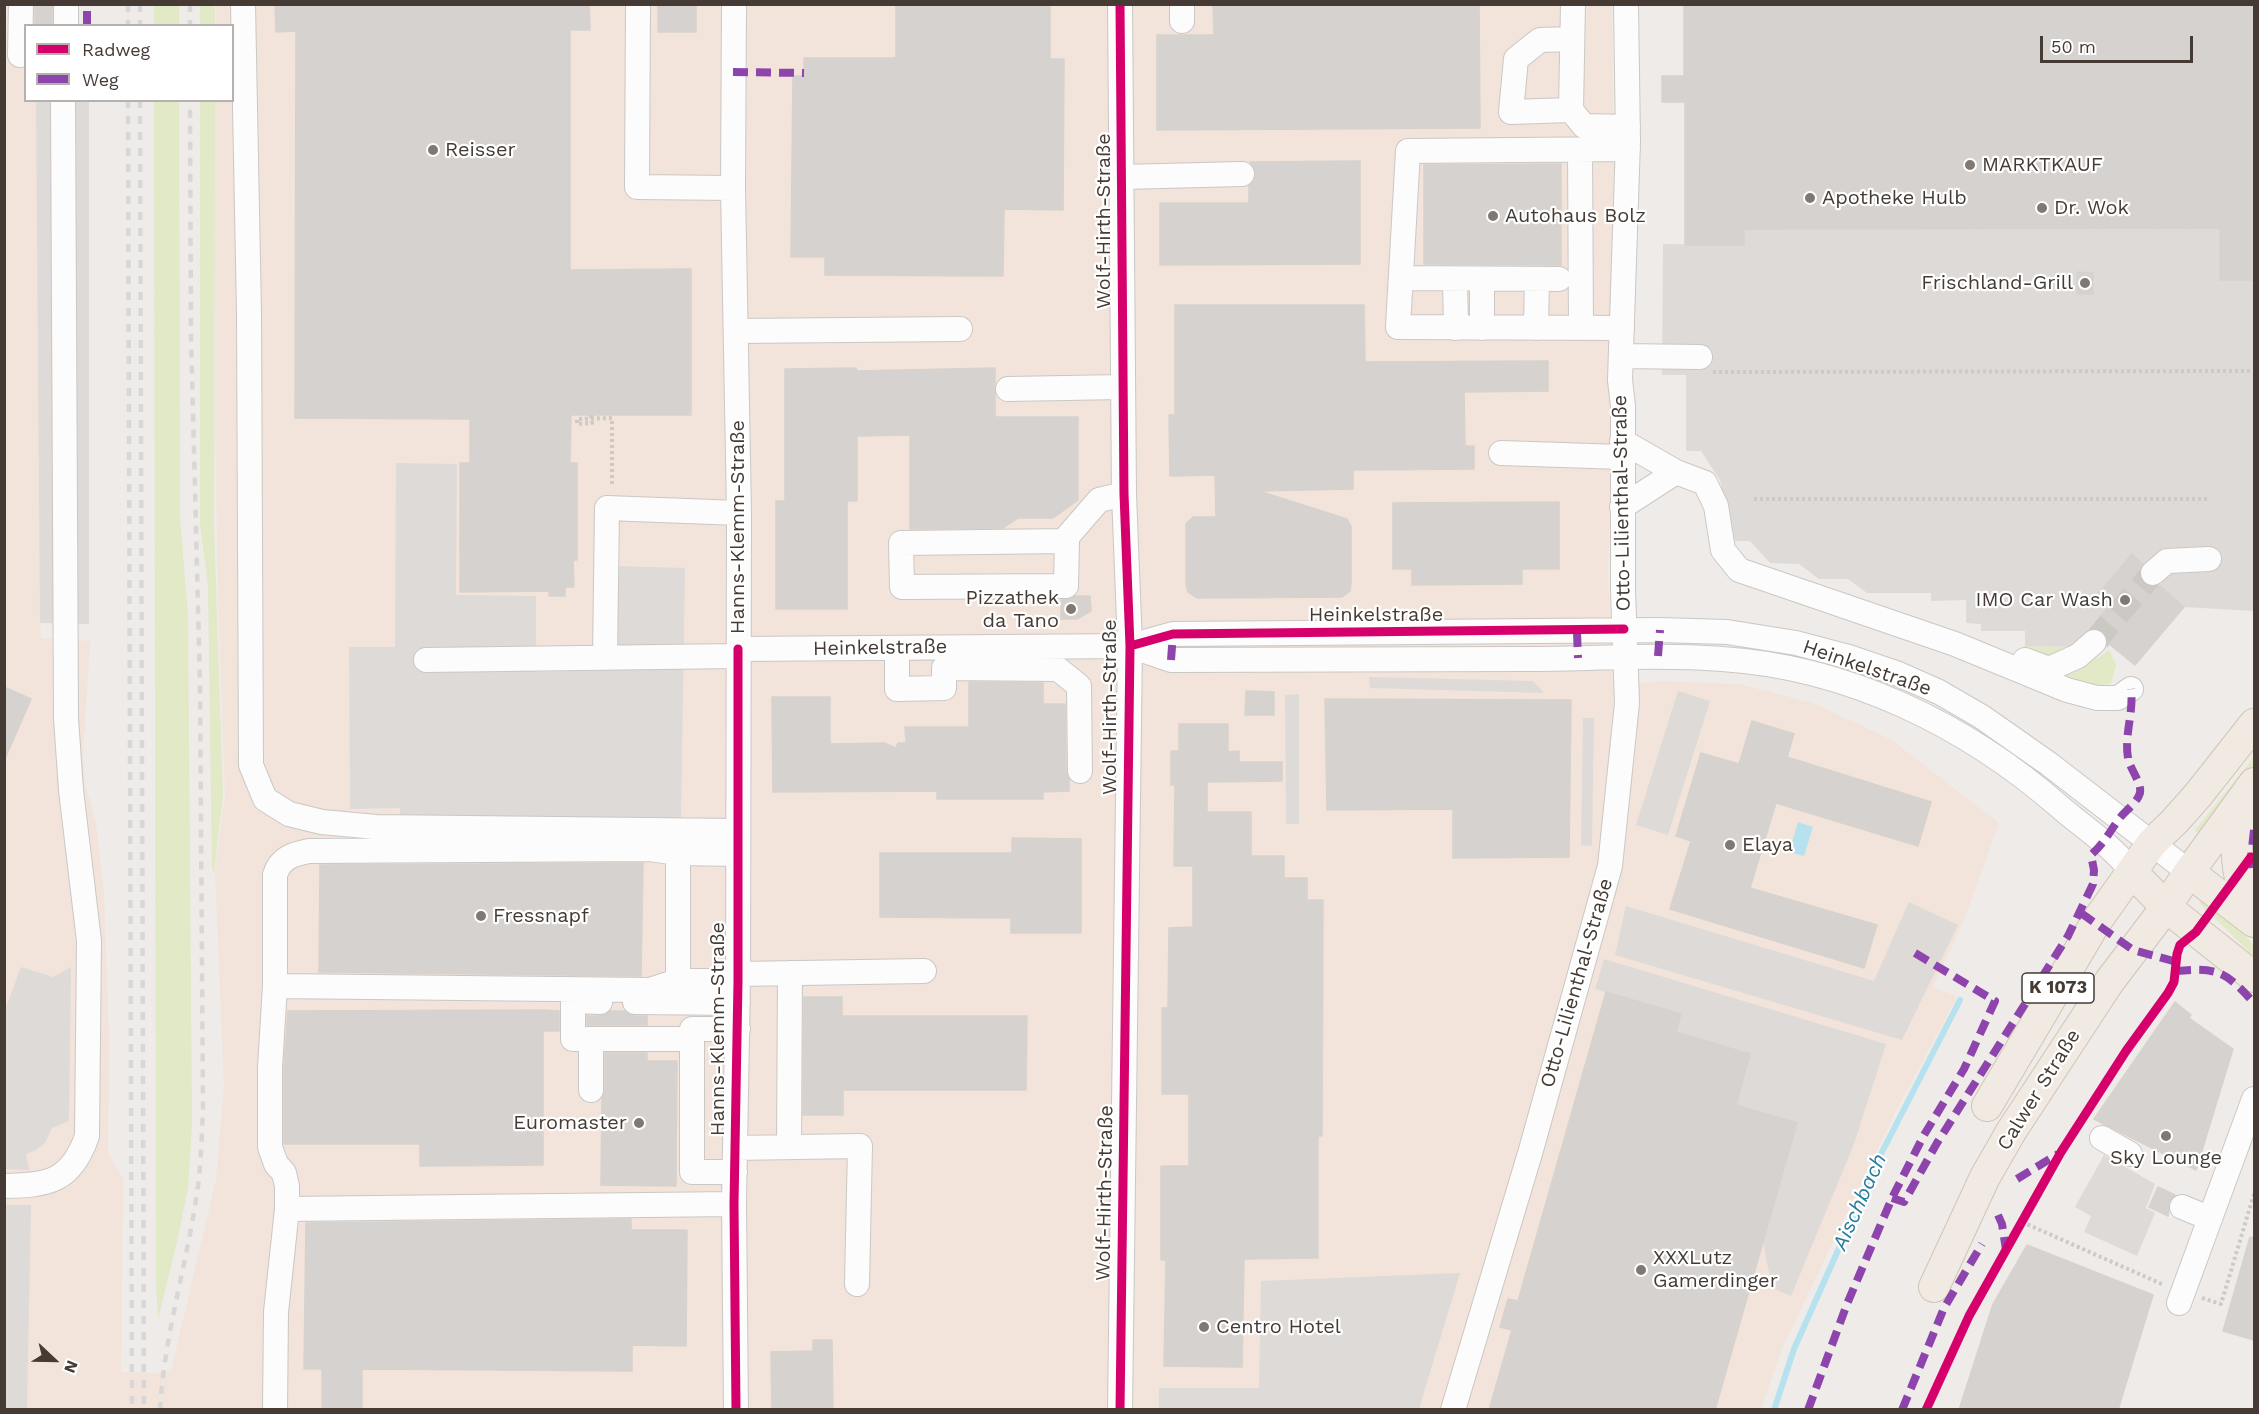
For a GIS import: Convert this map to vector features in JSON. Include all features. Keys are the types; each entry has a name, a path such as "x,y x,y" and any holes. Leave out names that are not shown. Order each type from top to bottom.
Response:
{"main road":[{"name":"K 1073","path":"2132,872 2152,843 2198,795 2254,724"},
{"name":"K 1073","path":"2166,907 2251,788"},
{"path":"2251,788 2236,838 2236,868 2252,920"},
{"path":"2132,872 2166,907 2254,977"},
{"name":"Calwer Straße","path":"1987,1106 2087,936 2132,872"},
{"path":"2189,872 2252,920"},
{"name":"Calwer Straße","path":"1934,1287 1981,1185 2012,1130 2109,982 2166,907"}],"street":[{"path":"17,55 21,4"},
{"path":"66,4 66,24"},
{"path":"243,4 249,313 251,765 265,800 290,814 322,822 737,842"},
{"path":"638,4 637,187 734,188"},
{"name":"Hanns-Klemm-Straße","path":"734,4 734,188 739,513 738,1029 734,1204 736,1410"},
{"name":"Wolf-Hirth-Straße","path":"1120,4 1124,494 1130,646 1120,1410"},
{"path":"1573,4 1571,110 1584,126 1628,138"},
{"name":"Otto-Lilienthal-Straße","path":"1453,1410 1531,1150 1605,887 1615,824 1627,703 1621,356 1628,138 1626,4"},
{"path":"1571,110 1511,112 1516,59 1540,40 1572,39"},
{"path":"4,1186 33,1186 48,1183 63,1175 82,1150 87,1136 89,941 71,789 66,718 63,102"},
{"path":"1622,328 1398,327 1408,152 1581,150 1628,138"},
{"path":"1581,150 1581,328"},
{"path":"1122,177 1242,174"},
{"path":"1401,278 1548,279 1536,328"},
{"path":"1455,279 1456,327"},
{"path":"1482,279 1482,328"},
{"path":"736,331 960,329"},
{"path":"1621,356 1704,364"},
{"path":"1008,389 1123,387"},
{"path":"1502,453 1622,449 1706,483 1716,506 1723,550 1739,570 1955,644 2008,660 2049,669 2078,657 2094,642"},
{"path":"1622,507 1676,472"},
{"path":"1067,542 901,543 902,587 1066,586 1067,542 1066,537 1099,500 1124,494"},
{"path":"605,658 607,508 739,513"},
{"path":"2153,573 2167,561 2209,559"},
{"name":"Heinkelstraße","path":"426,660 688,658 738,653 897,648 1130,646 1173,634 1624,630 1726,632 1796,643 1849,657 1896,673 1940,692 1982,717 2057,770 2189,872"},
{"name":"Heinkelstraße","path":"1130,646 1171,660 1625,657 1724,659 1791,668 1886,696 1966,738 2036,785 2120,856 2132,872"},
{"path":"897,648 897,689 944,688 944,668 1058,669 1079,686 1080,771"},
{"path":"2008,660 2067,690 2097,698 2118,698 2131,689"},
{"path":"275,1410 276,1312 287,1209 287,1186 284,1173 276,1164 270,1147 270,1067 275,987 275,875 284,860 294,854 328,850 650,849 678,854 737,842"},
{"path":"667,1039 672,992 678,854"},
{"path":"692,1039 573,1039 573,1001 738,986 790,973 924,971"},
{"path":"789,1147 790,973"},
{"path":"275,987 672,992"},
{"path":"738,1029 692,1029 692,1172 789,1147 860,1146 857,1284"},
{"path":"591,1039 591,1090"},
{"path":"2181,1297 2254,1099"},
{"path":"2102,1138 2130,1154"},
{"path":"287,1209 734,1204"},
{"path":"2182,1207 2209,1218"}],"path":[{"path":"1704,364 2254,370"},
{"path":"591,415 592,423 577,424 577,419 586,419 596,419 612,418 612,508"},
{"path":"1754,499 2210,499"},
{"path":"2022,1222 2181,1297 2221,1304 2254,1194"}],"shaded area":[{"path":"5,5 76,5 76,24 24,24 24,102 39,102 40,623 41,638 90,641 83,755 85,783 96,822 104,894 109,1036 108,1152 123,1179 121,1372 155,1373 171,1371 216,1180 224,1086 215,871 225,795 218,602 215,420 215,102 234,102 234,24 216,24 216,5 1612,5 1615,268 1608,573 1613,687 1661,681 1738,684 1813,703 1890,739 1999,823 1963,923 1933,987 1957,997 1899,1105 1783,1346 1761,1409 5,1410"},
{"path":"36,102 89,102 89,624 40,623"},
{"path":"2220,228 2220,280 2254,280 2254,611 2184,607 2159,586 2163,581 2132,554 2098,594 2110,605 2086,635 2072,647 2025,646 2025,631 1981,631 1981,624 1966,623 1966,600 1931,601 1931,593 1867,593 1848,579 1819,579 1799,564 1770,563 1750,541 1735,541 1720,480 1701,451 1686,451 1686,375 1662,375 1663,244 1743,245 1744,229"},
{"path":"396,463 457,464 456,595 536,596 536,672 614,670 616,566 685,568 681,819 463,820 452,816 400,816 400,808 350,809 349,647 395,647"},
{"path":"1369,677 1533,681 1544,693 1370,688"},
{"path":"1678,691 1710,701 1668,835 1636,825"},
{"path":"1299,694 1299,824 1286,824 1285,695"},
{"path":"1583,718 1594,718 1592,846 1581,845"},
{"path":"1909,902 1958,925 1902,1040 1615,955 1626,906 1874,981"},
{"path":"1604,959 1886,1044 1854,1144 1791,1296 1772,1288 1736,1105 1750,1054 1676,1032 1680,1014 1595,989"},
{"path":"21,967 53,977 71,967 69,1121 52,1128 45,1143 26,1154 29,1170 4,1169 5,1010"},
{"path":"2104,1155 2155,1184 2146,1208 2155,1213 2137,1256 2084,1232 2091,1216 2075,1207"},
{"path":"5,1205 31,1205 27,1409 5,1409"},
{"path":"1460,1273 1419,1409 1159,1409 1159,1388 1259,1388 1261,1281"}],"green space":[{"path":"154,5 179,5 179,24 154,24"},
{"path":"200,5 215,5 215,24 200,24"},
{"path":"154,102 179,102 180,518 188,616 192,1124 188,1188 158,1319 156,1282"},
{"path":"200,102 215,102 214,527 223,795 214,873 212,869 208,585 200,523"},
{"path":"2023,647 2072,647 2047,658 2036,656"},
{"path":"2109,650 2116,665 2111,683 2092,688 2064,680 2063,671 2098,658"},
{"path":"2254,757 2254,767 2200,836 2195,830"},
{"path":"2204,897 2254,945 2254,956 2199,903"}],"water":[{"path":"1798,822 1813,827 1804,856 1789,852"}],"building":[{"path":"35,4 52,4 52,24 35,24"},
{"name":"Reisser","path":"275,4 589,4 590,30 570,30 570,270 691,269 691,415 571,415 570,463 577,463 577,560 573,560 574,587 565,587 565,596 549,596 549,591 460,592 460,463 470,463 470,419 295,418 296,31 276,32"},
{"path":"658,4 696,4 696,32 658,32"},
{"path":"896,4 1050,4 1050,59 1064,59 1063,210 1004,209 1003,276 825,275 825,257 791,257 793,76 804,76 804,58 896,58"},
{"path":"1213,4 1479,4 1480,128 1157,130 1157,35 1214,35"},
{"name":"MARKTKAUF","path":"1684,4 2254,4 2254,280 2220,280 2220,228 1744,229 1744,245 1685,245 1685,102 1662,102 1662,76 1684,76"},
{"path":"1360,161 1360,264 1160,265 1160,203 1249,203 1249,186 1256,174 1250,162"},
{"name":"Autohaus Bolz","path":"1561,164 1561,265 1424,264 1424,165"},
{"name":"Frischland-Grill","path":"2077,272 2093,273 2093,294 2077,294"},
{"path":"1175,305 1364,305 1365,362 1548,361 1548,391 1464,392 1465,446 1474,446 1474,469 1353,470 1353,489 1259,491 1347,519 1351,526 1351,583 1350,591 1342,597 1197,598 1188,592 1186,583 1186,524 1193,517 1216,517 1215,475 1170,476 1169,415 1175,415"},
{"path":"856,368 857,371 995,368 995,417 1078,417 1078,500 1053,518 1018,518 1003,528 910,529 910,435 857,436 857,501 847,501 847,609 776,609 776,501 785,501 785,369"},
{"path":"1559,502 1559,569 1522,569 1522,584 1412,585 1412,569 1393,569 1393,503"},
{"path":"2132,554 2143,564 2139,575 2143,583 2149,587 2159,585 2184,607 2135,665 2109,644 2107,647 2108,639 2104,632 2098,628 2091,628 2110,605 2098,594"},
{"path":"1075,596 1090,596 1091,611 1077,619 1061,619 1061,600"},
{"path":"969,682 1043,683 1043,704 1065,704 1066,771 1069,791 1043,792 1043,799 937,799 937,791 773,792 772,697 830,697 830,744 884,743 896,748 898,743 906,743 905,727 969,727"},
{"path":"4,687 31,699 4,761"},
{"path":"1246,691 1274,692 1274,715 1245,715"},
{"path":"1325,699 1571,700 1569,857 1453,858 1453,809 1327,810"},
{"name":"Elaya","path":"1752,721 1794,734 1787,757 1931,802 1918,846 1776,803 1750,888 1877,925 1864,968 1670,909 1691,841 1676,836 1701,753 1739,764"},
{"path":"1179,724 1228,724 1228,752 1239,751 1239,762 1282,762 1282,781 1207,782 1207,812 1251,812 1251,856 1284,856 1284,878 1307,878 1307,900 1323,900 1322,1136 1318,1136 1318,1258 1244,1259 1242,1367 1164,1366 1166,1260 1161,1260 1161,1166 1189,1166 1189,1094 1162,1094 1162,1008 1168,1008 1169,928 1193,927 1193,866 1174,866 1175,785 1171,785 1171,751 1179,751"},
{"path":"1012,838 1081,839 1081,933 1011,933 1011,918 880,917 880,853 1012,853"},
{"name":"Fressnapf","path":"643,863 641,976 319,972 320,865"},
{"path":"1606,992 1681,1014 1676,1032 1750,1054 1736,1105 1797,1123 1715,1410 1489,1410 1512,1330 1500,1327 1508,1299 1518,1301"},
{"path":"804,997 842,997 842,1016 1027,1016 1026,1090 843,1090 843,1115 803,1115"},
{"path":"2175,1002 2191,1015 2189,1018 2233,1049 2196,1170 2094,1119"},
{"path":"288,1011 559,1011 559,1031 543,1031 543,1165 420,1166 420,1144 284,1144 284,1067"},
{"path":"611,1011 647,1016 647,1025 587,1025 587,1016 600,1016"},
{"name":"Euromaster","path":"605,1053 647,1053 647,1061 677,1061 676,1186 601,1185"},
{"path":"2158,1187 2175,1195 2169,1202 2168,1216 2149,1207"},
{"path":"631,1219 631,1230 687,1230 686,1346 632,1345 632,1371 362,1369 362,1410 322,1410 322,1369 304,1369 306,1223"},
{"path":"2250,1237 2254,1238 2254,1340 2223,1331"},
{"path":"2027,1245 2153,1295 2118,1410 1959,1410 1993,1304"},
{"path":"813,1340 832,1340 833,1410 772,1410 771,1352 813,1351"}],"waterway":[{"name":"Aischbach","path":"1774,1410 1794,1349 1881,1154 1960,1000"}],"tunnel":[{"path":"2094,642 2153,573"}],"railway":[{"path":"128,4 128,24"},
{"path":"140,4 140,24"},
{"path":"190,4 190,24"},
{"path":"128,102 132,1410"},
{"path":"140,102 144,1410"},
{"path":"160,1410 166,1353 198,1186 203,1108 200,684 191,336 190,102"}],"marked path":[{"path":"87,4 87,24"},
{"path":"733,72 804,73"},
{"path":"1658,656 1660,630"},
{"path":"1577,632 1578,658"},
{"path":"1171,660 1173,634"},
{"path":"1892,1198 1904,1202 1937,1143 2068,936 2093,884 2094,870 2091,855 2134,804 2140,793 2127,749 2131,689"},
{"path":"2254,830 2251,857 2254,871"},
{"path":"2081,913 2133,950 2177,962"},
{"path":"1808,1410 1847,1304 1892,1198 1924,1135 1964,1069 1995,1001 1915,953"},
{"path":"2176,971 2202,970 2221,974 2236,984 2254,1003"},
{"path":"2017,1179 2058,1154"},
{"path":"1998,1215 2002,1224 2006,1250"},
{"path":"1902,1410 1944,1308 1982,1244"}],"cycle path":[{"path":"1120,4 1124,494 1130,646 1120,1410"},
{"path":"1130,646 1173,634 1624,629"},
{"path":"736,1410 734,1204 738,981 738,649"},
{"path":"1926,1410 1969,1316 2061,1152 2126,1051 2168,993 2174,982 2180,945 2196,932 2251,857"}],"place":[{"name":"Reisser","path":"433,150"},
{"name":"MARKTKAUF","path":"1970,165"},
{"name":"Apotheke Hulb","path":"1810,198"},
{"name":"Dr. Wok","path":"2042,208"},
{"name":"Autohaus Bolz","path":"1493,216"},
{"name":"Frischland-Grill","path":"2085,283"},
{"name":"IMO Car Wash","path":"2125,600"},
{"name":"Pizzathek da Tano","path":"1071,609"},
{"name":"Elaya","path":"1730,845"},
{"name":"Fressnapf","path":"481,916"},
{"name":"Euromaster","path":"639,1123"},
{"name":"Sky Lounge","path":"2166,1136"},
{"name":"XXXLutz Gamerdinger","path":"1641,1270"},
{"name":"Centro Hotel","path":"1204,1327"}]}
